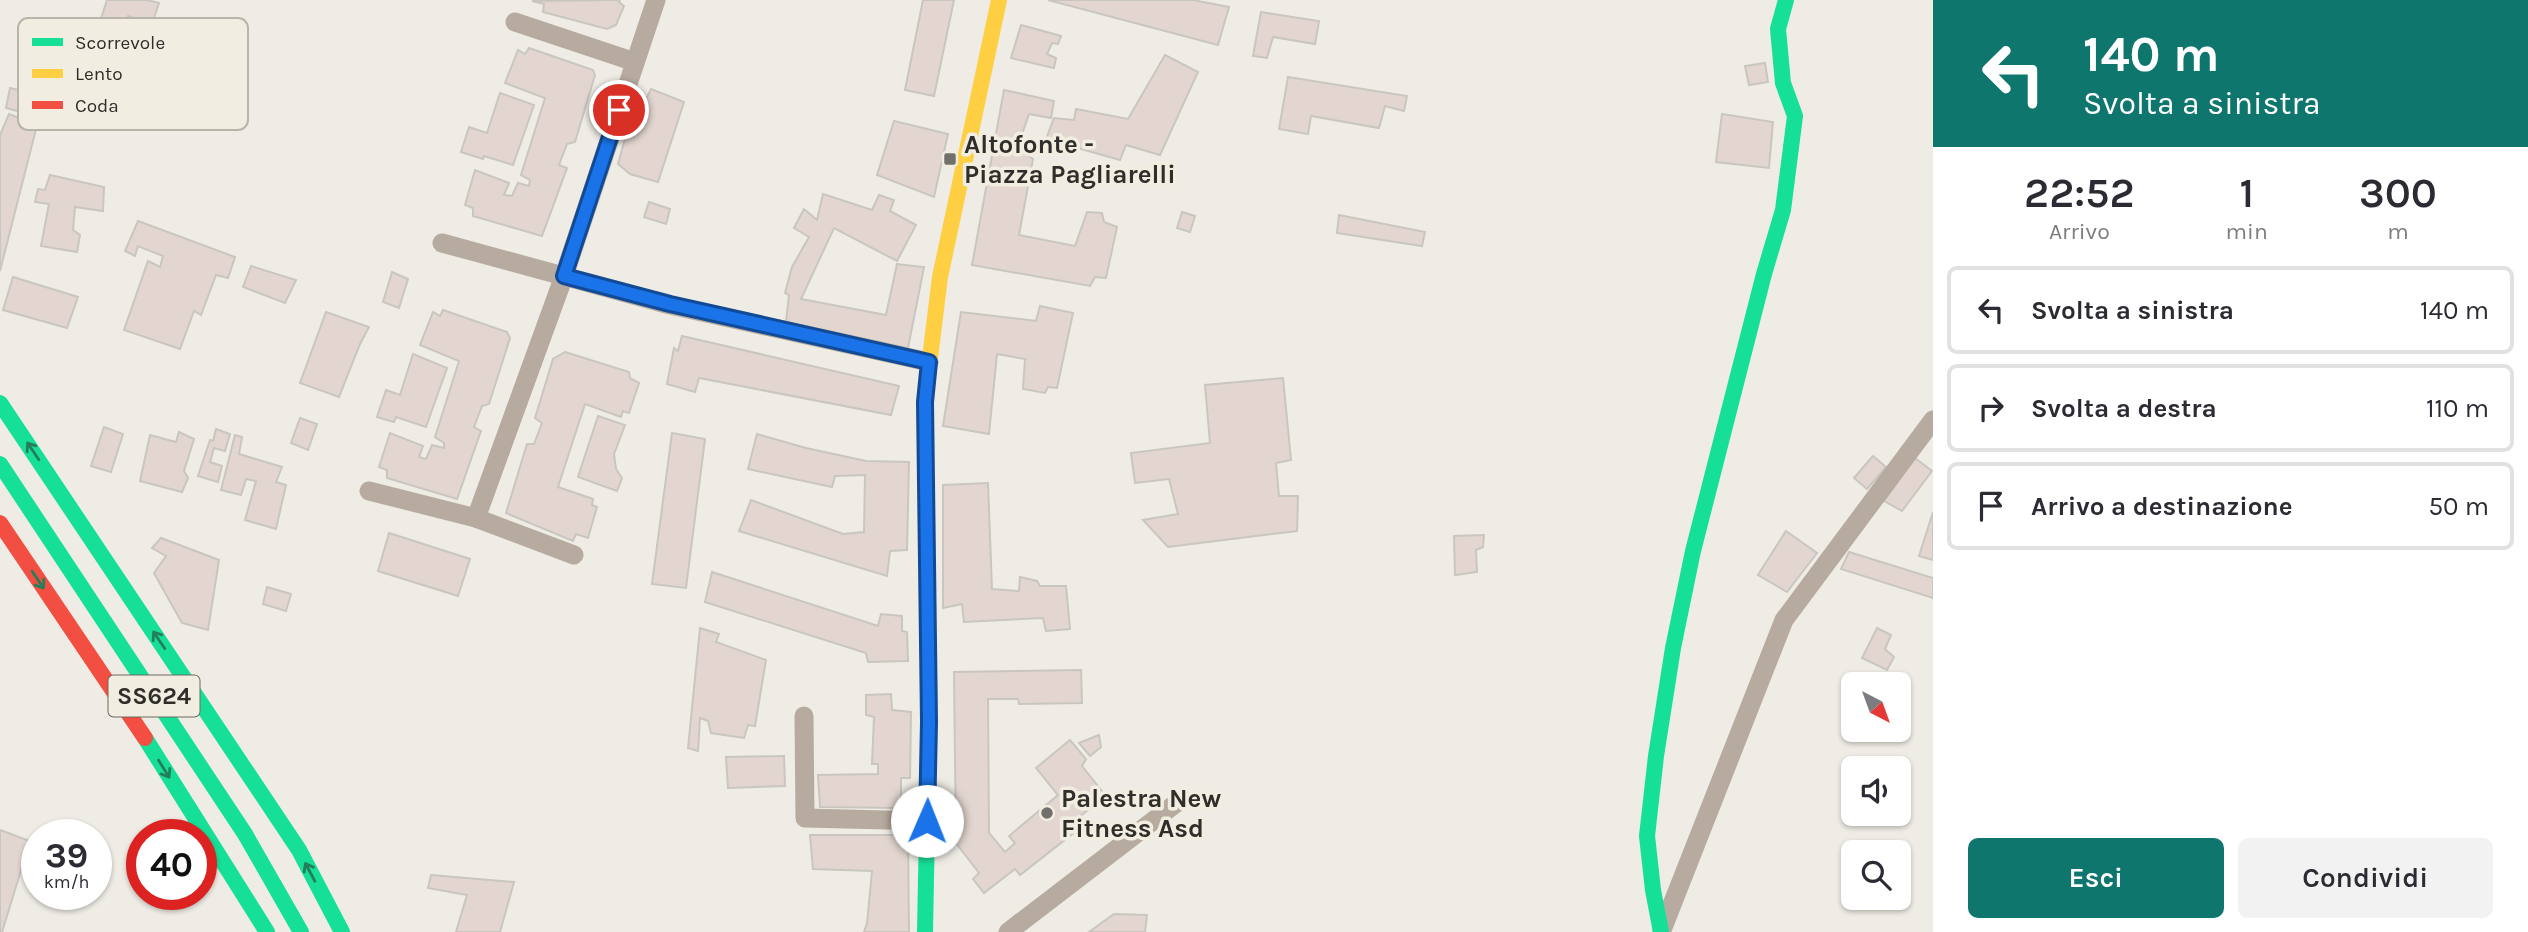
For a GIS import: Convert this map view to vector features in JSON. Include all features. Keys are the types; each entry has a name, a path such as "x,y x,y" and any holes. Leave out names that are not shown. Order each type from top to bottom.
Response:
{"street":[{"path":"476,518 564,276 656,0"},
{"path":"925,932 929,722 925,402 940,277 999,0"},
{"path":"1661,932 1647,836 1656,756 1673,648 1693,551 1783,210 1796,116 1783,83 1778,29 1786,0"},
{"path":"515,22 635,62"},
{"path":"442,243 670,304 929,362"},
{"path":"0,403 299,850 342,932"},
{"path":"1661,932 1784,620 1933,419"},
{"name":"SS624","path":"0,464 245,834 301,932"},
{"path":"369,491 476,518 574,555"},
{"path":"0,523 142,734 267,932"},
{"path":"804,716 805,818 927,821"},
{"path":"1008,932 1179,801"}],"building":[{"path":"107,0 147,0 159,3 154,18 101,18"},
{"path":"620,0 624,6 616,25 607,29 543,12 544,4 532,1"},
{"path":"923,0 954,0 934,96 905,90"},
{"path":"1048,0 1193,0 1229,7 1218,45"},
{"path":"1261,12 1319,21 1315,44 1273,37 1267,58 1253,56"},
{"path":"1021,25 1061,36 1058,44 1052,43 1047,54 1056,58 1054,68 1011,58"},
{"path":"529,48 593,70 595,75 575,142 567,144 559,165 567,168 542,236 473,216 473,208 465,205 475,170 509,183 504,195 512,196 518,183 529,186 530,180 521,175 545,98 505,83 518,50 525,54"},
{"path":"1165,55 1198,72 1160,155 1126,145 1120,160 1046,139 1054,118 1074,120 1076,109 1128,119"},
{"path":"1765,63 1768,82 1749,85 1745,66"},
{"path":"1288,77 1407,96 1404,111 1385,106 1379,128 1311,116 1308,134 1279,129"},
{"path":"10,88 18,90 18,111 6,108"},
{"path":"651,89 684,102 658,182 630,174 618,164 636,99 645,101"},
{"path":"1004,90 1054,101 1051,118 1029,114 1017,149 1033,159 1019,235 1075,246 1087,212 1102,213 1104,222 1117,227 1106,278 1095,277 1090,286 972,265"},
{"path":"500,93 534,105 513,165 461,152 469,127 487,133"},
{"path":"9,114 18,118 18,130 36,130 0,271 0,135"},
{"path":"1722,114 1773,122 1769,168 1716,162"},
{"path":"894,121 948,134 934,197 877,175"},
{"path":"50,175 104,187 103,211 75,207 73,230 80,235 77,252 41,246 49,204 35,202 38,189 45,190"},
{"path":"823,194 872,210 879,195 894,200 890,211 916,225 897,261 834,228 801,299 886,315 897,264 924,267 908,348 786,322 789,295 785,293 792,267 809,237 794,228 804,209 817,220"},
{"path":"649,202 670,209 666,224 644,217"},
{"path":"1182,212 1195,216 1190,232 1177,228"},
{"path":"1339,215 1425,232 1422,246 1337,233"},
{"path":"138,221 235,257 228,278 216,275 201,315 194,311 180,349 124,330 148,261 160,267 163,256 138,246 135,256 125,251"},
{"path":"251,266 296,280 285,303 243,287"},
{"path":"392,272 408,279 399,308 383,302"},
{"path":"13,277 78,297 67,328 3,310"},
{"path":"1040,306 1073,313 1057,388 1048,387 1045,393 1023,389 1025,359 997,354 989,434 943,426 961,312 1036,321"},
{"path":"443,310 507,332 510,338 489,404 482,406 474,427 481,431 457,499 387,478 387,470 379,467 390,433 423,446 419,457 426,459 432,445 444,448 444,443 435,437 459,361 420,345 433,312 440,316"},
{"path":"326,312 369,327 339,397 300,383"},
{"path":"682,336 899,386 891,415 699,378 695,392 667,384 674,348 678,351"},
{"path":"565,352 629,372 630,378 639,383 629,413 623,411 621,417 585,404 558,487 593,499 592,505 597,507 588,538 576,534 573,541 506,513 527,444 534,444 542,423 535,418 553,359"},
{"path":"413,354 447,368 426,427 396,417 394,422 377,417 386,390 400,395"},
{"path":"1283,378 1291,460 1276,463 1279,496 1298,496 1297,531 1168,547 1143,520 1178,514 1169,479 1135,483 1131,453 1210,443 1205,385"},
{"path":"598,416 625,425 614,454 616,469 622,478 617,491 578,477"},
{"path":"300,418 317,424 308,450 291,443"},
{"path":"104,427 123,434 111,472 91,466"},
{"path":"216,429 230,434 225,451 214,448 210,462 222,466 218,482 198,476"},
{"path":"179,432 194,439 184,471 188,478 182,492 140,481 150,435 176,442"},
{"path":"672,433 705,439 686,588 652,584"},
{"path":"757,434 866,461 909,462 907,550 890,551 887,576 739,531 751,500 843,534 864,532 865,475 835,476 832,487 748,469"},
{"path":"235,435 242,437 239,454 282,467 276,482 286,485 276,529 245,520 256,481 246,479 241,495 221,490"},
{"path":"1873,456 1886,467 1867,489 1854,478"},
{"path":"1915,458 1932,471 1902,511 1884,501"},
{"path":"988,483 992,589 1019,591 1020,577 1037,581 1040,586 1066,586 1070,629 1046,631 1043,618 964,622 962,604 943,608 943,485"},
{"path":"1933,512 1933,560 1919,556"},
{"path":"1786,531 1817,553 1787,592 1758,575"},
{"path":"389,533 470,559 458,596 378,571"},
{"path":"1484,535 1483,547 1476,550 1477,572 1455,575 1454,536"},
{"path":"161,538 219,560 208,630 182,623 154,573 166,556 152,548"},
{"path":"1849,552 1933,578 1933,598 1841,569"},
{"path":"712,572 878,626 881,614 902,616 902,631 907,632 908,661 868,662 866,653 705,602"},
{"path":"267,587 291,594 286,611 263,604"},
{"path":"700,628 719,634 716,642 766,660 755,726 748,725 744,738 711,733 708,721 700,718 698,751 688,748"},
{"path":"1877,628 1891,635 1885,649 1894,657 1887,670 1862,658"},
{"path":"1081,670 1082,703 1019,704 1018,699 988,699 989,833 1005,852 1015,843 1009,836 1058,795 1036,768 1070,740 1086,759 1082,766 1106,796 1074,821 1080,828 1020,875 1015,869 984,893 973,879 979,873 956,843 954,672"},
{"path":"891,694 892,710 911,712 910,778 901,778 901,808 820,807 818,775 878,774 878,764 872,764 874,717 866,715 866,695"},
{"path":"1099,735 1101,747 1090,756 1079,743"},
{"path":"784,756 785,786 728,788 726,757"},
{"path":"0,830 21,838 21,870 0,932"},
{"path":"810,835 908,835 909,932 864,932 872,871 813,869"},
{"path":"431,875 514,882 500,932 456,932 467,895 428,888"},
{"path":"1114,914 1147,915 1145,932 1089,932"}],"traffic: fast":[{"path":"1661,932 1647,836 1656,756 1673,648 1693,551 1783,210 1795,116 1783,83 1778,29 1786,0"},
{"path":"925,932 929,722 925,402 930,358"},
{"path":"0,403 299,850 342,932"},
{"path":"0,464 245,834 301,932"},
{"path":"145,738 267,932"}],"traffic: slow":[{"path":"930,358 940,277 999,0"}],"traffic: jam":[{"path":"0,523 145,738"}],"place":[{"name":"Altofonte - Piazza Pagliarelli","path":"950,159"},
{"name":"Palestra New Fitness Asd","path":"1047,813"}],"route":[{"path":"619,110 564,276 670,304 929,362 925,402 929,722 927,821"}]}
